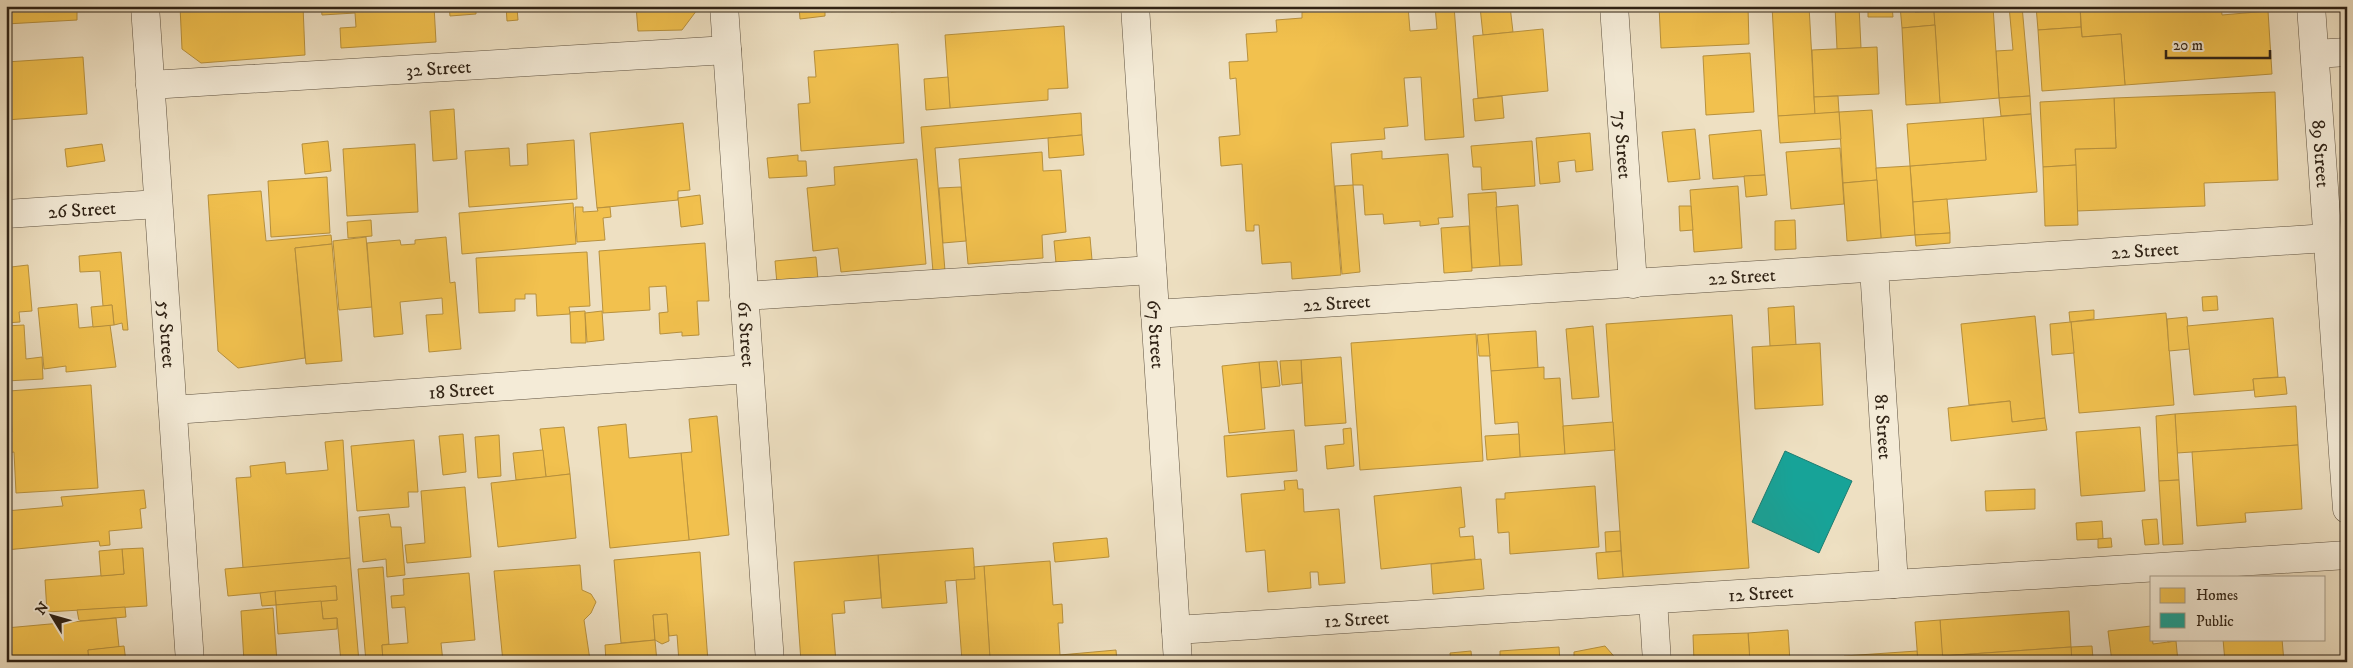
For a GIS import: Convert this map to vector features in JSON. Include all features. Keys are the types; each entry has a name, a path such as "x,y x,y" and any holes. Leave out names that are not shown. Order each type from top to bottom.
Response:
{"street":[{"name":"55 Street","path":"145,6 190,662"},
{"name":"61 Street","path":"724,6 770,662"},
{"name":"67 Street","path":"1134,6 1178,662"},
{"name":"75 Street","path":"1614,6 1633,284"},
{"name":"89 Street","path":"2311,6 2327,238 2344,433 2347,509"},
{"name":"32 Street","path":"150,85 727,50"},
{"path":"2315,54 2347,52"},
{"name":"26 Street","path":"6,214 158,204"},
{"name":"22 Street","path":"1155,314 2327,238"},
{"name":"81 Street","path":"1874,268 1894,584"},
{"path":"744,296 1152,270"},
{"name":"18 Street","path":"173,410 749,369"},
{"name":"12 Street","path":"1176,630 2347,556"},
{"path":"1653,600 1658,662"}],"building: Homes":[{"path":"6,6 77,6 77,20 6,24"},
{"path":"180,6 303,6 305,55 201,63 182,49"},
{"path":"321,6 434,6 436,42 341,48 340,28 356,27 355,13 322,15"},
{"path":"449,6 476,6 476,14 450,16"},
{"path":"485,6 506,6 485,8"},
{"path":"506,6 533,7 517,8 518,20 507,21"},
{"path":"636,6 697,6 697,10 682,30 638,31"},
{"path":"799,6 839,6 825,7 825,16 800,19"},
{"path":"891,6 924,6 925,9 891,12"},
{"path":"934,6 969,6 934,9"},
{"path":"1376,6 1408,6 1410,31 1437,29 1435,6 1454,6 1464,137 1425,140 1421,77 1404,78 1408,126 1384,128 1385,139 1331,143 1341,275 1292,279 1291,262 1262,264 1259,225 1254,225 1254,231 1246,231 1242,164 1221,166 1219,137 1240,135 1236,78 1230,79 1229,62 1248,61 1246,34 1277,32 1276,20 1302,18 1302,12"},
{"path":"1510,6 1513,32 1483,35 1480,7"},
{"path":"1659,6 1748,6 1749,44 1661,48"},
{"path":"1772,6 1809,6 1815,114 1778,116"},
{"path":"1835,6 1859,6 1861,48 1837,49"},
{"path":"1868,6 1892,6 1893,17 1868,17"},
{"path":"1900,6 1914,6 1915,12 1934,11 1935,25 1902,28"},
{"path":"1914,6 1945,6 1945,11 1915,12"},
{"path":"1945,6 1977,6 1978,8 1945,11"},
{"path":"2009,6 2022,6 2030,96 1999,98 1996,51 2013,50"},
{"path":"2036,6 2080,6 2081,27 2038,30"},
{"path":"2080,6 2221,6 2222,15 2268,11 2272,74 2125,85 2121,34 2082,37"},
{"path":"1993,7 1999,98 1940,103 1934,11"},
{"path":"1935,25 1940,103 1906,105 1902,28"},
{"path":"1064,26 1068,88 1048,89 1048,100 950,108 945,35"},
{"path":"2081,27 2082,37 2121,34 2125,85 2042,91 2038,30"},
{"path":"1543,29 1548,91 1478,98 1473,36"},
{"path":"898,44 904,143 801,151 798,104 810,103 808,77 816,77 814,51"},
{"path":"1877,47 1879,94 1814,97 1812,50"},
{"path":"1750,53 1754,112 1706,115 1703,56"},
{"path":"83,57 87,114 6,120 6,62"},
{"path":"948,77 950,108 926,110 924,79"},
{"path":"2275,92 2278,180 2204,183 2205,206 2077,211 2075,149 2116,148 2114,98"},
{"path":"1502,96 1504,118 1475,121 1473,99"},
{"path":"1838,96 1839,112 1815,114 1814,97"},
{"path":"2030,96 2031,114 2001,116 1999,98"},
{"path":"2114,98 2116,148 2075,149 2076,165 2043,167 2040,102"},
{"path":"454,109 457,159 433,161 430,111"},
{"path":"1872,110 1877,180 1843,183 1839,112"},
{"path":"1839,112 1841,139 1780,143 1778,116"},
{"path":"1081,113 1082,135 935,148 945,271 933,272 921,127"},
{"path":"2031,114 2037,192 1913,202 1910,166 1986,160 1983,118"},
{"path":"1983,118 1986,160 1910,166 1907,124"},
{"path":"683,123 690,190 678,191 678,200 597,208 590,133"},
{"path":"1695,129 1700,179 1668,182 1662,132"},
{"path":"1761,130 1765,175 1713,179 1709,135"},
{"path":"1590,133 1593,170 1576,172 1575,160 1558,162 1560,182 1540,184 1536,138"},
{"path":"1082,135 1084,155 1049,158 1048,138"},
{"path":"574,140 577,199 469,207 465,151 509,148 510,166 528,165 527,144"},
{"path":"328,141 331,171 305,174 302,144"},
{"path":"1532,141 1535,186 1482,190 1481,167 1473,167 1471,146"},
{"path":"102,144 105,161 67,167 65,149"},
{"path":"415,144 418,212 347,216 343,149"},
{"path":"1840,148 1844,204 1791,209 1786,152"},
{"path":"1382,151 1382,159 1448,154 1453,217 1438,218 1439,224 1420,226 1420,221 1384,224 1383,214 1365,215 1363,185 1353,185 1351,154"},
{"path":"1042,152 1043,171 1061,170 1066,232 1042,235 1043,258 968,264 959,159"},
{"path":"798,155 798,161 806,161 807,176 769,178 767,158"},
{"path":"917,159 926,264 841,272 838,248 813,251 807,188 835,185 834,167"},
{"path":"2076,165 2078,225 2045,226 2043,167"},
{"path":"1910,166 1915,235 1881,238 1876,168"},
{"path":"1765,175 1767,195 1746,197 1744,176"},
{"path":"327,177 330,233 271,237 268,181"},
{"path":"1877,180 1881,238 1847,241 1843,183"},
{"path":"1353,185 1360,272 1342,274 1335,186"},
{"path":"1738,186 1742,248 1694,252 1690,190"},
{"path":"961,187 966,241 943,243 939,188"},
{"path":"261,191 266,241 331,235 332,244 295,248 305,358 238,368 218,351 208,195"},
{"path":"1496,192 1500,266 1472,268 1468,194"},
{"path":"700,195 703,224 681,227 678,198"},
{"path":"1947,199 1950,233 1915,235 1913,202"},
{"path":"573,203 576,244 462,254 459,213"},
{"path":"1518,205 1522,265 1500,266 1496,207"},
{"path":"1679,206 1691,206 1693,230 1680,231"},
{"path":"575,207 583,207 583,212 598,211 597,208 610,207 611,217 603,218 605,240 577,242"},
{"path":"371,220 372,236 348,238 347,222"},
{"path":"1795,220 1796,249 1775,250 1775,221"},
{"path":"1469,226 1472,271 1444,273 1441,228"},
{"path":"1950,233 1950,243 1916,246 1915,235"},
{"path":"366,237 372,307 339,310 333,241"},
{"path":"446,237 450,283 455,282 461,349 429,352 426,315 443,314 442,298 400,302 403,334 374,337 367,243 400,240 401,245 415,244 415,240"},
{"path":"1090,237 1092,260 1056,263 1054,241"},
{"path":"705,243 709,301 697,301 699,335 682,336 682,332 660,334 659,313 668,312 666,286 649,287 650,310 603,313 599,251"},
{"path":"332,244 342,361 306,364 295,248"},
{"path":"121,252 128,330 123,330 122,323 114,325 112,305 103,306 100,271 80,272 79,256"},
{"path":"587,252 590,306 569,307 570,314 537,316 536,294 525,294 525,299 515,299 515,311 479,313 476,258"},
{"path":"816,257 818,280 777,284 775,261"},
{"path":"11,258 11,267 28,265 32,311 19,312 20,322 6,323 6,259"},
{"path":"2217,296 2218,310 2203,311 2202,297"},
{"path":"77,304 79,328 110,325 116,367 66,372 66,366 44,369 38,308"},
{"path":"112,305 114,325 93,327 91,307"},
{"path":"1794,306 1796,345 1770,346 1768,308"},
{"path":"2094,310 2094,319 2070,322 2069,312"},
{"path":"585,311 586,343 571,343 570,312"},
{"path":"602,311 604,340 587,342 585,313"},
{"path":"2166,313 2174,405 2079,413 2071,322"},
{"path":"1732,315 1749,568 1623,577 1606,324"},
{"path":"2035,316 2045,418 2012,422 2010,401 1969,405 1961,324"},
{"path":"2187,317 2190,349 2169,351 2167,319"},
{"path":"2273,318 2278,377 2253,379 2254,390 2194,395 2187,326"},
{"path":"2071,322 2074,353 2052,355 2050,324"},
{"path":"24,325 26,359 42,357 43,379 6,381 6,326"},
{"path":"1593,326 1599,397 1572,399 1566,329"},
{"path":"1536,331 1538,368 1491,371 1488,334"},
{"path":"1476,334 1483,461 1360,470 1351,343"},
{"path":"1488,334 1490,356 1479,356 1477,335"},
{"path":"1820,343 1823,405 1755,409 1752,347"},
{"path":"1341,357 1346,423 1305,426 1301,360"},
{"path":"1301,360 1302,383 1282,385 1280,361"},
{"path":"1277,361 1280,386 1261,388 1259,362"},
{"path":"1259,362 1265,429 1229,433 1222,366"},
{"path":"1544,367 1544,379 1560,378 1565,454 1520,457 1518,422 1495,424 1491,371"},
{"path":"2285,377 2287,394 2255,397 2253,379"},
{"path":"91,385 98,488 16,493 14,452 8,453 6,433 12,432 9,391"},
{"path":"2010,401 2012,422 2045,418 2047,430 1951,441 1948,408"},
{"path":"2296,406 2298,445 2177,453 2175,414"},
{"path":"2175,414 2179,480 2159,481 2156,416"},
{"path":"717,416 729,535 689,540 681,453 692,452 689,419"},
{"path":"1613,422 1615,450 1565,454 1563,426"},
{"path":"626,424 629,458 681,453 689,540 610,548 598,427"},
{"path":"564,427 570,474 546,477 540,429"},
{"path":"2140,427 2145,491 2081,496 2076,432"},
{"path":"1351,428 1354,466 1327,469 1325,446 1344,444 1343,429"},
{"path":"1294,430 1297,471 1227,477 1224,436"},
{"path":"463,434 466,472 443,475 439,436"},
{"path":"1519,434 1520,457 1487,460 1485,436"},
{"path":"499,435 501,476 478,478 475,437"},
{"path":"343,440 350,558 243,568 236,478 251,477 250,466 285,462 286,474 328,470 325,442"},
{"path":"414,440 418,492 408,492 409,507 357,511 351,446"},
{"path":"2298,445 2302,509 2245,513 2246,522 2197,526 2192,452"},
{"path":"543,450 546,477 516,480 513,453"},
{"path":"6,461 10,501 6,502"},
{"path":"570,474 576,538 498,547 491,483"},
{"path":"1297,480 1298,489 1303,489 1304,512 1339,509 1345,583 1319,585 1318,572 1310,572 1311,588 1268,592 1265,550 1246,552 1241,494 1285,490 1284,481"},
{"path":"2179,480 2183,544 2163,545 2159,481"},
{"path":"1595,486 1599,547 1510,554 1509,532 1498,533 1496,499 1505,499 1505,493"},
{"path":"465,487 471,557 407,563 405,545 425,543 421,491"},
{"path":"1461,487 1465,527 1459,528 1460,537 1473,536 1475,559 1381,569 1374,496"},
{"path":"2035,489 2035,509 1986,511 1985,491"},
{"path":"144,490 146,508 140,509 142,528 109,531 110,545 100,546 99,541 6,550 6,511 63,506 61,497"},
{"path":"389,514 391,527 401,527 405,575 387,577 386,559 363,562 359,517"},
{"path":"2157,519 2159,544 2145,545 2142,520"},
{"path":"2102,521 2103,539 2077,540 2076,523"},
{"path":"1620,531 1621,551 1606,552 1605,532"},
{"path":"1107,538 1109,557 1055,562 1053,543"},
{"path":"2111,538 2112,547 2098,548 2098,539"},
{"path":"143,548 147,606 47,612 45,580 124,574 122,549"},
{"path":"973,548 975,579 945,581 947,603 882,608 878,555"},
{"path":"122,549 124,574 101,576 99,551"},
{"path":"1621,551 1623,577 1598,579 1596,553"},
{"path":"700,552 708,662 679,662 677,635 669,636 667,614 653,615 655,640 621,643 614,560"},
{"path":"878,555 881,598 844,601 845,613 832,614 836,662 801,662 794,562"},
{"path":"350,558 359,662 341,662 337,618 323,619 321,601 337,600 336,586 228,596 225,569"},
{"path":"1481,559 1484,589 1433,594 1431,564"},
{"path":"1050,561 1053,605 1062,604 1063,623 1058,623 1060,655 1116,650 1117,662 998,662 998,658 990,659 984,566"},
{"path":"580,565 582,590 591,594 596,602 591,613 584,620 590,660 503,662 494,571"},
{"path":"984,566 990,659 962,661 956,580 975,579 974,567"},
{"path":"383,567 389,644 382,645 383,662 366,662 358,569"},
{"path":"469,573 475,640 441,643 443,662 383,662 382,645 408,643 405,607 392,608 391,596 404,595 403,579"},
{"path":"336,586 337,600 276,605 275,591"},
{"path":"275,591 276,605 262,606 260,593"},
{"path":"321,601 323,619 337,618 337,629 278,634 276,605"},
{"path":"125,607 126,617 79,621 77,610"},
{"path":"273,608 277,662 244,662 241,611"},
{"path":"2069,611 2071,647 1942,656 1940,620"},
{"path":"667,614 669,641 662,644 655,640 653,615"},
{"path":"116,618 119,647 88,650 89,662 6,662 6,628"},
{"path":"1940,620 1943,662 1918,662 1915,622"},
{"path":"2150,626 2150,640 2153,640 2153,644 2176,641 2178,662 2112,662 2108,631"},
{"path":"1788,630 1790,662 1750,662 1748,633"},
{"path":"1748,633 1750,662 1694,662 1693,635"},
{"path":"655,640 657,662 606,662 605,645"},
{"path":"2223,640 2282,640 2284,662 2225,662"},
{"path":"124,646 126,662 89,662 88,650"},
{"path":"1605,646 1619,662 1574,662 1574,652"},
{"path":"2092,646 2093,659 2099,658 2099,662 2072,662 2071,647"},
{"path":"1559,647 1560,662 1500,662 1500,651"},
{"path":"2071,647 2072,662 1943,662 1942,656"},
{"path":"1471,651 1472,662 1451,662 1450,653"},
{"path":"1917,651 1918,662 1844,662 1844,656"}],"building: Public":[{"path":"1785,451 1852,481 1819,553 1752,522"}]}
